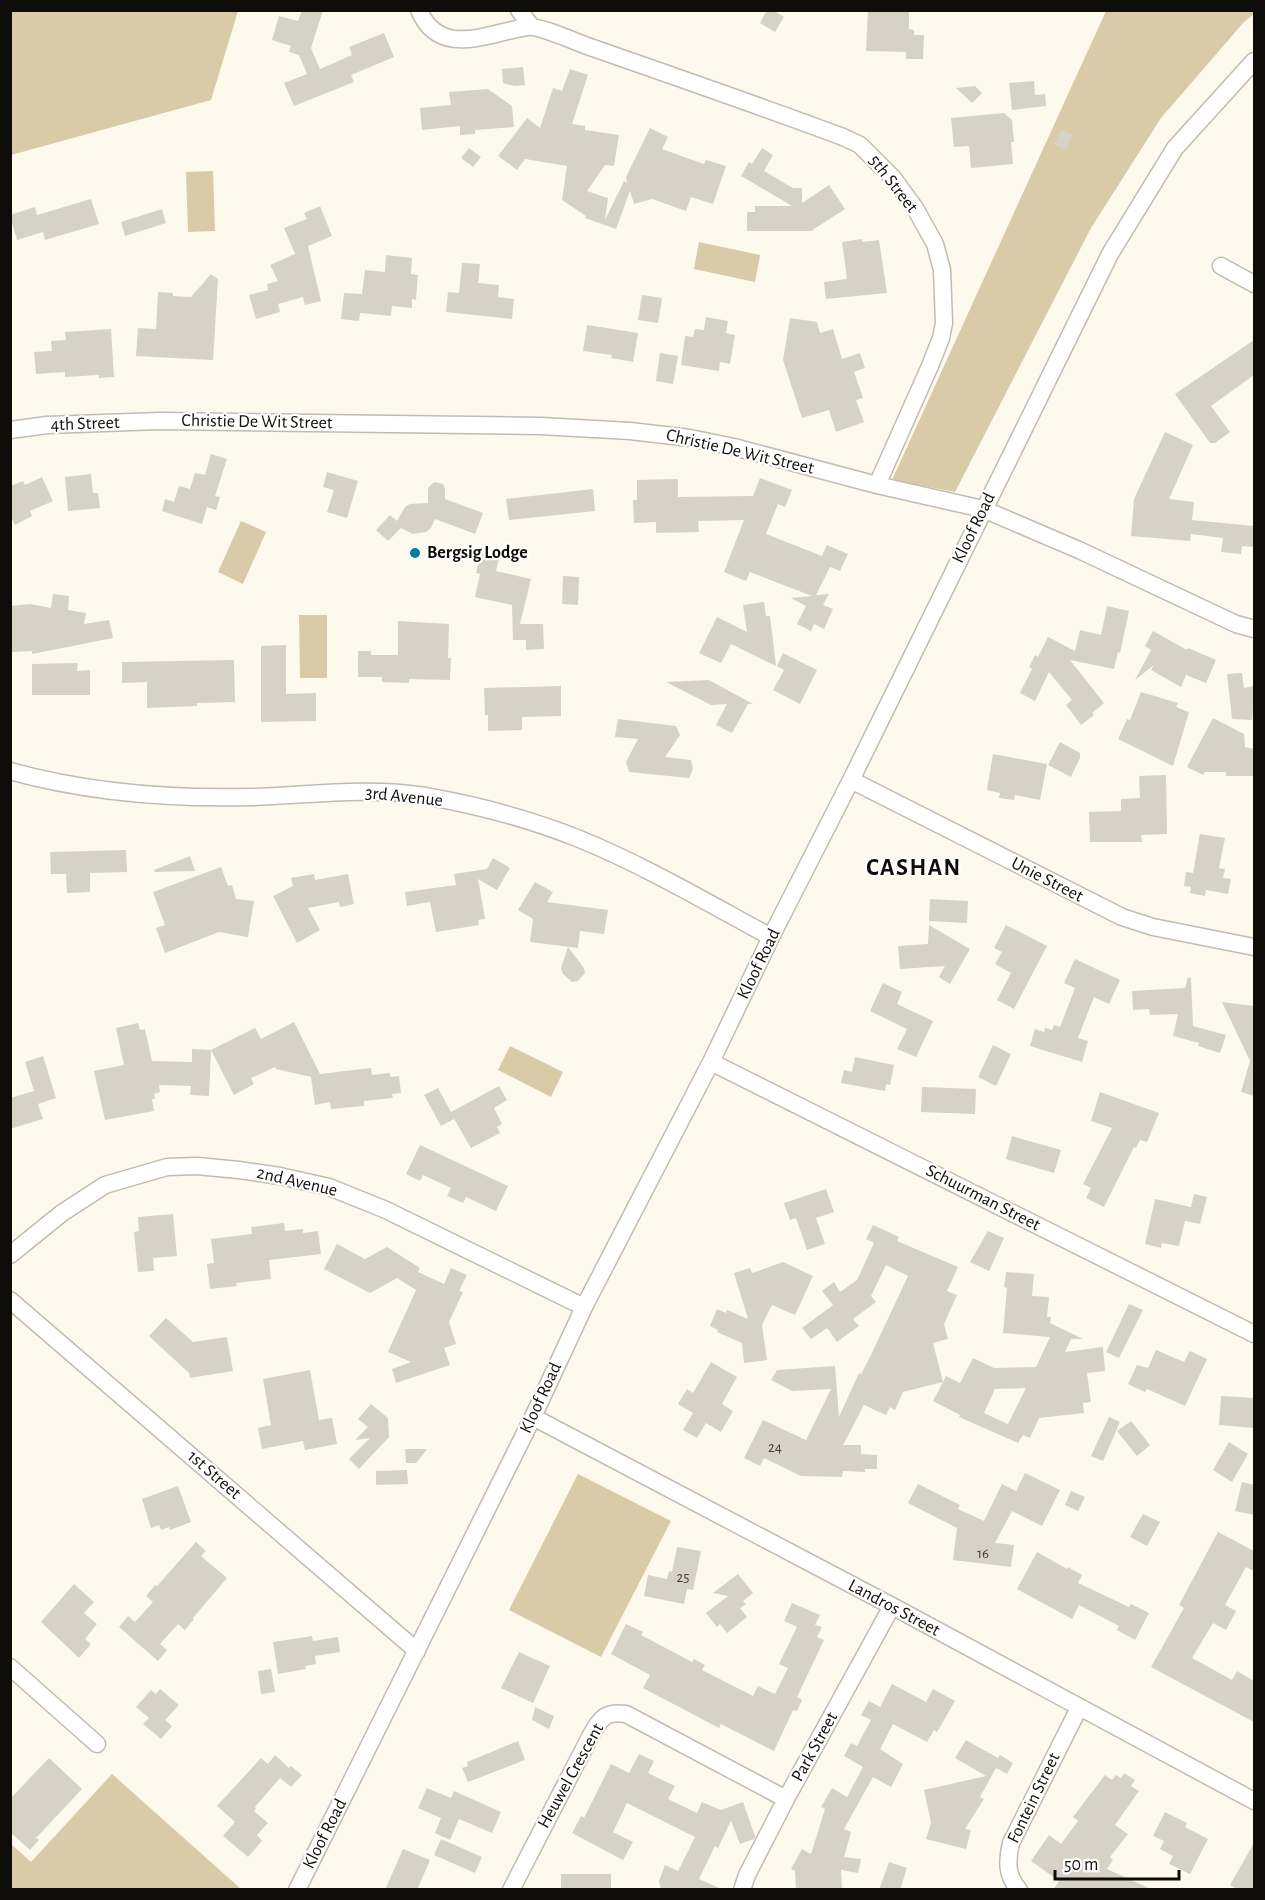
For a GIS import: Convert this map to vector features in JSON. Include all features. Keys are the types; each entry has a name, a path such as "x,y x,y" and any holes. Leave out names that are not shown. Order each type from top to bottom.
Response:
{"street":[{"path":"419,10 427,26 441,35 458,40 477,39 531,26 519,10"},
{"name":"5th Street","path":"531,26 860,144 893,178 915,208 935,244 942,270 944,323 930,366 877,485"},
{"name":"Kloof Road","path":"297,1890 533,1417 584,1307 711,1062 1110,254 1175,148 1254,61"},
{"path":"1221,266 1254,284"},
{"name":"Christie De Wit Street","path":"160,421 541,426 630,430 690,438 983,509 1079,550 1236,624 1254,629"},
{"name":"4th Street","path":"10,430 48,424 160,421"},
{"name":"3rd Avenue","path":"10,771 95,790 250,797 376,792 424,796 453,802 525,819 579,839 640,868 771,937"},
{"name":"Unie Street","path":"851,780 1122,918 1153,927 1254,947"},
{"name":"Schuurman Street","path":"711,1062 1254,1334"},
{"name":"2nd Avenue","path":"10,1255 62,1213 105,1185 167,1167 197,1166 280,1176 329,1187 386,1210 584,1307"},
{"name":"1st Street","path":"10,1300 417,1651"},
{"name":"Landros Street","path":"533,1417 892,1606 1254,1801"},
{"name":"Park Street","path":"742,1890 747,1875 786,1799 892,1606"},
{"path":"10,1667 97,1744"},
{"name":"Fontein Street","path":"1019,1890 1009,1874 1007,1860 1011,1843 1079,1708"},
{"name":"Heuwel Crescent","path":"511,1890 599,1721 615,1713 626,1714 786,1799"}],"shaded area":[{"path":"11,10 238,11 211,100 11,155"},
{"path":"1106,11 1254,11 1254,14 1244,22 1161,118 1091,228 955,492 892,480"},
{"path":"213,171 215,231 188,232 186,172"},
{"path":"699,242 760,255 755,282 694,269"},
{"path":"241,521 266,532 243,584 218,572"},
{"path":"299,615 327,615 327,678 300,678"},
{"path":"510,1046 563,1072 551,1097 498,1070"},
{"path":"578,1474 671,1521 601,1657 509,1610"},
{"path":"112,1774 241,1889 11,1889 11,1844 31,1862"}],"building":[{"path":"302,10 323,10 311,48 320,69 352,55 349,47 384,33 394,57 351,75 354,82 294,106 284,83 307,74 299,55 289,52 291,46 272,40 279,16 298,21"},
{"path":"767,10 773,10 784,17 775,32 760,23"},
{"path":"868,10 909,10 909,29 914,30 914,35 924,35 923,59 906,59 906,52 866,51"},
{"path":"523,67 525,85 514,86 503,83 502,69"},
{"path":"570,69 588,75 572,124 585,126 585,130 619,135 614,166 605,165 587,191 608,198 605,220 624,181 627,183 626,177 650,128 668,137 662,149 704,164 706,160 726,166 713,204 691,197 686,211 652,199 634,204 630,191 616,229 585,218 586,216 562,200 567,166 525,159 517,170 498,156 527,118 540,128 553,88 562,91"},
{"path":"1034,81 1035,95 1045,94 1046,106 1012,110 1009,83"},
{"path":"975,86 982,93 972,103 956,88"},
{"path":"488,89 512,106 514,127 475,130 475,134 460,135 460,126 422,130 420,108 451,105 449,92"},
{"path":"1004,113 1012,120 1013,164 971,168 969,146 954,147 951,118"},
{"path":"1061,130 1073,135 1066,150 1054,144"},
{"path":"469,148 481,157 473,167 461,158"},
{"path":"762,148 773,155 764,171 793,188 802,188 802,203 829,185 845,209 811,231 747,231 747,212 755,212 755,206 792,206 741,176 749,162 752,164"},
{"path":"91,199 99,224 45,240 43,232 17,240 10,215 35,207 37,215"},
{"path":"320,206 332,236 308,246 321,301 305,305 303,297 278,304 280,312 256,319 249,295 268,290 267,284 278,281 270,265 295,254 284,228 307,219 304,213"},
{"path":"162,209 166,223 125,236 121,222"},
{"path":"862,239 862,242 879,240 887,293 826,299 824,282 847,279 842,242"},
{"path":"386,255 412,258 411,274 418,275 416,300 412,299 412,308 392,306 391,316 360,313 359,321 341,319 344,293 362,294 365,270 385,272"},
{"path":"462,263 480,264 478,283 499,285 498,297 514,299 512,319 446,312 448,292 459,293"},
{"path":"211,274 218,279 213,360 136,356 138,328 156,329 158,292 191,297"},
{"path":"642,295 662,298 658,323 638,320"},
{"path":"706,317 728,321 726,333 735,335 730,364 720,362 719,371 681,365 685,336 693,337 695,329 704,330"},
{"path":"790,318 817,322 820,333 833,329 842,359 860,353 865,368 854,372 863,398 856,400 864,422 836,432 829,410 802,418 783,360"},
{"path":"587,325 638,333 633,362 611,358 612,355 583,351"},
{"path":"111,329 114,377 99,378 99,375 65,377 65,372 36,374 34,352 52,351 51,341 66,340 65,332"},
{"path":"1254,340 1254,375 1211,406 1230,432 1215,443 1210,443 1175,394"},
{"path":"660,353 678,356 673,384 656,381"},
{"path":"1165,432 1193,445 1169,499 1194,502 1192,520 1254,526 1254,547 1242,546 1241,554 1221,552 1223,538 1191,534 1190,541 1131,536 1134,499"},
{"path":"211,454 227,459 215,496 220,497 216,510 207,507 202,524 162,511 165,499 174,502 179,486 190,489 195,473 205,475"},
{"path":"327,472 358,481 347,518 327,512 334,490 323,487"},
{"path":"91,474 93,493 98,493 100,508 68,511 65,477"},
{"path":"42,477 53,501 30,511 32,516 15,525 10,515 10,486 23,481 25,485"},
{"path":"760,478 792,490 785,507 778,504 766,534 822,556 827,545 848,554 840,571 830,567 816,595 829,594 823,605 833,609 824,629 814,624 811,631 797,624 806,606 791,598 812,596 750,572 746,581 724,572 744,520 698,521 699,532 656,533 656,522 634,523 633,500 637,500 637,480 678,479 678,497 753,496"},
{"path":"434,482 443,484 445,499 483,513 475,534 435,519 431,528 426,532 413,534 401,528 388,541 376,530 390,515 397,521 405,507 410,504 428,503 428,488"},
{"path":"593,489 595,511 509,520 506,499"},
{"path":"481,550 500,554 496,571 531,579 520,624 543,624 544,649 526,650 526,640 513,640 512,605 475,597 480,574 476,573"},
{"path":"563,576 579,577 578,605 562,604"},
{"path":"53,594 69,596 68,610 86,613 84,624 109,620 113,638 32,654 32,651 10,652 10,606 30,604 51,608"},
{"path":"764,602 766,616 770,616 776,666 731,644 721,663 699,653 717,617 747,632 743,605"},
{"path":"1107,606 1129,611 1120,653 1118,652 1114,669 1070,660 1104,703 1092,713 1094,715 1081,725 1066,705 1072,700 1049,672 1035,701 1020,693 1032,669 1029,667 1035,655 1038,657 1048,637 1075,651 1080,630 1101,635"},
{"path":"398,621 449,624 450,680 409,679 409,683 382,682 382,677 358,677 358,651 371,651 371,655 398,655"},
{"path":"1153,631 1187,650 1188,648 1216,660 1206,683 1186,675 1181,687 1151,670 1154,665 1135,680 1151,650 1145,646"},
{"path":"286,645 286,694 316,693 316,721 261,722 261,646"},
{"path":"783,653 817,670 800,704 773,690 784,670 777,666"},
{"path":"234,660 235,702 147,708 147,682 122,683 122,662"},
{"path":"78,663 77,671 90,670 90,695 32,695 32,664"},
{"path":"1242,673 1244,688 1254,686 1252,720 1232,719 1227,674"},
{"path":"709,680 753,704 748,704 732,733 716,725 727,704 711,705 666,682"},
{"path":"561,686 561,716 522,717 522,730 488,731 484,688"},
{"path":"1141,692 1178,703 1176,707 1189,712 1173,766 1118,739 1127,719 1130,720"},
{"path":"1213,718 1244,734 1245,747 1254,749 1254,776 1226,776 1226,772 1205,772 1203,775 1187,767"},
{"path":"618,719 676,726 680,735 665,757 691,760 693,769 689,778 629,772 626,762 638,739 615,737"},
{"path":"1060,742 1080,753 1071,777 1048,765"},
{"path":"993,754 1047,764 1040,800 1015,795 1014,800 999,798 1000,793 987,790"},
{"path":"1166,775 1167,834 1141,835 1142,842 1090,842 1089,812 1121,811 1121,799 1140,798 1139,776"},
{"path":"1200,834 1225,838 1219,868 1225,869 1223,878 1231,879 1228,894 1206,890 1205,896 1190,893 1191,887 1184,886 1186,872 1193,873"},
{"path":"126,850 127,872 90,873 90,892 67,893 66,874 51,874 50,852"},
{"path":"190,856 195,871 155,872 154,870"},
{"path":"493,858 510,868 497,890 478,879 485,919 478,920 479,925 436,932 430,902 407,906 405,892 456,885 454,874 487,869"},
{"path":"221,867 228,886 232,885 236,899 254,901 248,937 219,932 165,953 156,928 165,925 153,892"},
{"path":"314,874 315,880 348,874 354,904 340,907 339,902 308,908 320,930 297,943 273,896 293,886 291,878"},
{"path":"535,882 553,892 547,902 608,910 604,934 580,931 578,948 530,942 533,919 518,910"},
{"path":"930,899 968,901 967,923 929,921"},
{"path":"929,925 970,949 950,984 939,977 945,966 900,969 898,946 928,944"},
{"path":"1006,925 1047,946 1014,1009 997,1000 1011,973 995,964 1002,952 994,948"},
{"path":"568,947 584,968 585,973 578,981 572,982 563,974 561,968"},
{"path":"1075,959 1120,980 1109,1004 1094,997 1078,1038 1088,1041 1082,1062 1030,1046 1035,1029 1044,1032 1045,1028 1052,1030 1054,1025 1060,1027 1075,988 1064,983"},
{"path":"1188,977 1191,978 1193,1026 1226,1035 1220,1053 1198,1046 1199,1043 1173,1036 1178,1014 1150,1015 1149,1009 1133,1010 1132,991 1185,988"},
{"path":"883,983 902,992 897,1004 933,1021 916,1057 897,1049 907,1029 870,1011"},
{"path":"1222,1002 1254,1006 1254,1096 1241,1092 1250,1061"},
{"path":"294,1022 320,1074 371,1068 372,1075 390,1073 390,1077 399,1076 401,1093 392,1094 393,1098 364,1101 364,1106 331,1109 330,1102 315,1105 311,1077 275,1067 251,1078 254,1084 234,1095 211,1050 255,1028 261,1039"},
{"path":"138,1023 140,1030 145,1029 152,1061 192,1062 192,1049 211,1050 209,1096 190,1095 191,1086 159,1085 160,1092 154,1094 155,1099 152,1099 154,1111 105,1120 94,1071 124,1065 116,1028"},
{"path":"993,1045 1011,1054 996,1086 978,1077"},
{"path":"43,1056 56,1098 38,1104 43,1119 10,1129 10,1098 34,1091 25,1062"},
{"path":"855,1057 894,1065 890,1085 886,1084 885,1091 841,1083 844,1070 852,1072"},
{"path":"499,1086 507,1100 494,1108 502,1124 497,1127 500,1133 471,1148 453,1117 454,1119 441,1126 424,1095 438,1088 451,1112"},
{"path":"922,1087 976,1089 975,1114 921,1112"},
{"path":"1100,1092 1159,1113 1147,1142 1140,1140 1136,1148 1134,1147 1104,1207 1086,1198 1091,1188 1083,1184 1112,1128 1091,1121"},
{"path":"1012,1136 1061,1150 1054,1173 1006,1159"},
{"path":"420,1145 508,1186 496,1211 466,1197 463,1203 447,1196 451,1188 423,1175 420,1181 406,1174"},
{"path":"826,1189 834,1212 816,1218 825,1244 807,1250 796,1218 790,1220 784,1203"},
{"path":"1194,1194 1207,1197 1200,1224 1185,1221 1179,1246 1162,1243 1161,1248 1145,1244 1155,1199 1191,1207"},
{"path":"173,1214 177,1256 153,1258 154,1271 138,1272 134,1232 139,1231 138,1217"},
{"path":"284,1223 285,1231 303,1229 303,1233 318,1231 321,1254 269,1260 271,1279 210,1289 207,1264 214,1263 211,1239 252,1234 251,1227"},
{"path":"873,1225 899,1237 897,1241 958,1267 947,1291 957,1295 944,1324 948,1339 933,1343 943,1382 903,1392 895,1410 890,1407 886,1415 864,1405 843,1445 861,1445 861,1454 877,1455 877,1469 865,1469 865,1472 843,1471 842,1477 801,1476 764,1458 760,1466 744,1458 763,1420 806,1440 831,1389 792,1391 771,1380 777,1370 835,1366 839,1417 908,1276 886,1265 871,1296 876,1302 853,1319 859,1326 837,1342 827,1328 811,1339 802,1328 833,1305 822,1291 834,1282 840,1292 857,1280 874,1243 866,1239"},
{"path":"988,1231 1004,1238 989,1271 970,1262"},
{"path":"337,1244 365,1259 387,1247 420,1268 418,1272 444,1284 451,1268 467,1275 459,1291 463,1292 449,1322 456,1344 444,1348 450,1365 396,1383 392,1369 411,1362 388,1352 416,1290 397,1278 370,1293 324,1269"},
{"path":"783,1262 813,1276 795,1315 772,1305 762,1325 767,1360 744,1363 742,1343 717,1332 718,1330 710,1326 717,1309 726,1313 727,1310 748,1319 734,1273 750,1268 752,1273"},
{"path":"1006,1272 1034,1274 1032,1296 1049,1297 1047,1317 1051,1317 1050,1323 1083,1339 1071,1339 1065,1352 1103,1347 1105,1371 1087,1373 1091,1402 1083,1403 1084,1413 1039,1418 1030,1438 1023,1435 1018,1443 959,1417 960,1415 933,1401 946,1376 960,1383 973,1358 994,1368 1036,1367 1050,1337 1003,1333","holes":["1026,1388 1008,1424 984,1413 995,1389"]},
{"path":"1129,1304 1143,1310 1119,1358 1106,1352"},
{"path":"166,1318 193,1342 227,1337 233,1371 190,1378 189,1373 149,1336"},
{"path":"1156,1350 1184,1362 1190,1351 1207,1359 1185,1406 1147,1389 1145,1392 1128,1384 1137,1365 1148,1368"},
{"path":"711,1362 737,1377 722,1404 733,1411 721,1432 706,1423 697,1438 683,1430 693,1413 678,1404 687,1389 693,1393"},
{"path":"310,1370 319,1420 332,1418 337,1444 305,1450 303,1441 262,1449 258,1428 271,1425 263,1379"},
{"path":"1221,1396 1254,1398 1254,1428 1219,1425"},
{"path":"371,1404 388,1418 389,1437 359,1469 349,1459 370,1438 355,1440 368,1427 358,1419"},
{"path":"1109,1417 1120,1422 1103,1461 1091,1456"},
{"path":"1131,1421 1150,1445 1137,1456 1117,1431"},
{"path":"1229,1442 1248,1454 1232,1482 1213,1470"},
{"path":"405,1449 427,1449 416,1463 406,1463"},
{"path":"407,1470 408,1484 376,1485 376,1471"},
{"path":"1025,1473 1060,1490 1042,1526 1012,1511 995,1543 1014,1545 1011,1567 953,1560 957,1528 908,1503 918,1484 960,1505 958,1509 984,1521 1002,1484 1016,1491"},
{"path":"1242,1482 1254,1485 1254,1515 1235,1511"},
{"path":"178,1486 191,1522 170,1530 169,1527 161,1530 159,1525 151,1528 142,1499"},
{"path":"1071,1491 1085,1497 1078,1511 1065,1505"},
{"path":"1143,1514 1160,1522 1147,1546 1130,1537"},
{"path":"1218,1532 1254,1551 1254,1571 1246,1567 1225,1605 1236,1611 1226,1630 1213,1623 1192,1658 1232,1680 1237,1671 1254,1681 1254,1722 1151,1667 1184,1608 1179,1605"},
{"path":"196,1542 206,1551 201,1556 227,1578 185,1630 178,1624 160,1644 167,1650 158,1661 119,1627 128,1616 135,1622 153,1602 146,1596"},
{"path":"677,1547 701,1551 693,1590 687,1589 684,1604 644,1596 648,1575 667,1579 669,1571 672,1572"},
{"path":"1037,1552 1082,1575 1078,1583 1129,1607 1131,1604 1149,1613 1135,1640 1117,1630 1119,1626 1079,1605 1072,1619 1017,1589"},
{"path":"738,1574 753,1593 743,1601 746,1604 740,1608 747,1617 727,1633 720,1624 717,1627 706,1613 728,1596 713,1593"},
{"path":"74,1584 94,1602 84,1613 97,1624 85,1639 91,1644 79,1658 41,1622"},
{"path":"792,1603 820,1615 815,1625 822,1627 817,1637 824,1640 797,1697 802,1700 797,1711 793,1710 774,1751 721,1724 719,1728 643,1688 650,1675 611,1654 626,1624 643,1632 641,1635 692,1662 694,1659 705,1665 702,1670 753,1696 758,1686 775,1694 788,1668 779,1664 797,1627 784,1621"},
{"path":"312,1636 313,1641 338,1637 340,1652 315,1656 316,1664 305,1666 306,1669 278,1674 273,1642"},
{"path":"519,1652 550,1666 533,1703 501,1688"},
{"path":"271,1669 275,1692 261,1694 258,1671"},
{"path":"892,1684 926,1702 933,1689 955,1701 937,1732 934,1730 927,1742 893,1724 880,1749 903,1764 891,1787 873,1777 844,1829 851,1832 844,1857 861,1859 858,1873 841,1870 842,1889 796,1890 795,1871 791,1869 802,1849 811,1854 825,1809 821,1807 832,1788 847,1797 863,1767 844,1756 851,1743 857,1746 871,1720 861,1715 869,1701 880,1707"},
{"path":"160,1689 179,1705 165,1720 172,1726 161,1739 143,1724 149,1718 136,1707 151,1690 156,1694"},
{"path":"535,1707 554,1716 549,1729 532,1720"},
{"path":"966,1740 998,1758 1000,1755 1013,1763 1007,1774 996,1768 980,1797 984,1799 965,1829 971,1830 966,1849 926,1839 931,1823 924,1790 986,1776 955,1758"},
{"path":"518,1741 525,1760 468,1782 462,1768 468,1766 467,1762"},
{"path":"639,1754 654,1761 648,1773 675,1786 668,1799 697,1813 702,1802 721,1810 743,1802 755,1836 754,1839 740,1844 731,1821 718,1848 715,1846 699,1879 724,1890 661,1890 659,1881 665,1865 678,1871 695,1837 627,1803 613,1832 633,1842 623,1860 572,1833 581,1816 584,1818 611,1764 629,1773"},
{"path":"275,1755 289,1768 291,1766 302,1775 291,1787 280,1778 255,1807 254,1811 268,1823 257,1835 262,1841 248,1857 223,1836 235,1822 217,1806 261,1758 268,1764"},
{"path":"49,1758 82,1789 36,1838 39,1840 30,1850 10,1832 10,1799"},
{"path":"1124,1773 1135,1780 1131,1786 1139,1791 1115,1825 1128,1834 1110,1857 1113,1860 1107,1869 1153,1890 1053,1890 1059,1881 1031,1861 1049,1835 1061,1844 1078,1821 1073,1817 1105,1775 1112,1780 1116,1775 1121,1778"},
{"path":"427,1788 451,1798 454,1791 501,1812 492,1833 459,1819 450,1840 435,1833 441,1818 418,1808"},
{"path":"1165,1812 1187,1823 1185,1827 1208,1839 1190,1874 1169,1864 1173,1856 1160,1849 1164,1841 1153,1836"},
{"path":"441,1839 482,1857 475,1873 434,1855"},
{"path":"1254,1843 1254,1890 1238,1890 1230,1885"},
{"path":"403,1849 430,1860 417,1890 385,1890"},
{"path":"889,1862 907,1868 900,1890 879,1890"},
{"path":"561,1874 611,1874 611,1890 561,1890"}],"place":[{"name":"Bergsig Lodge","path":"415,553"}],"district":[{"name":"CASHAN","path":"914,868"}]}
